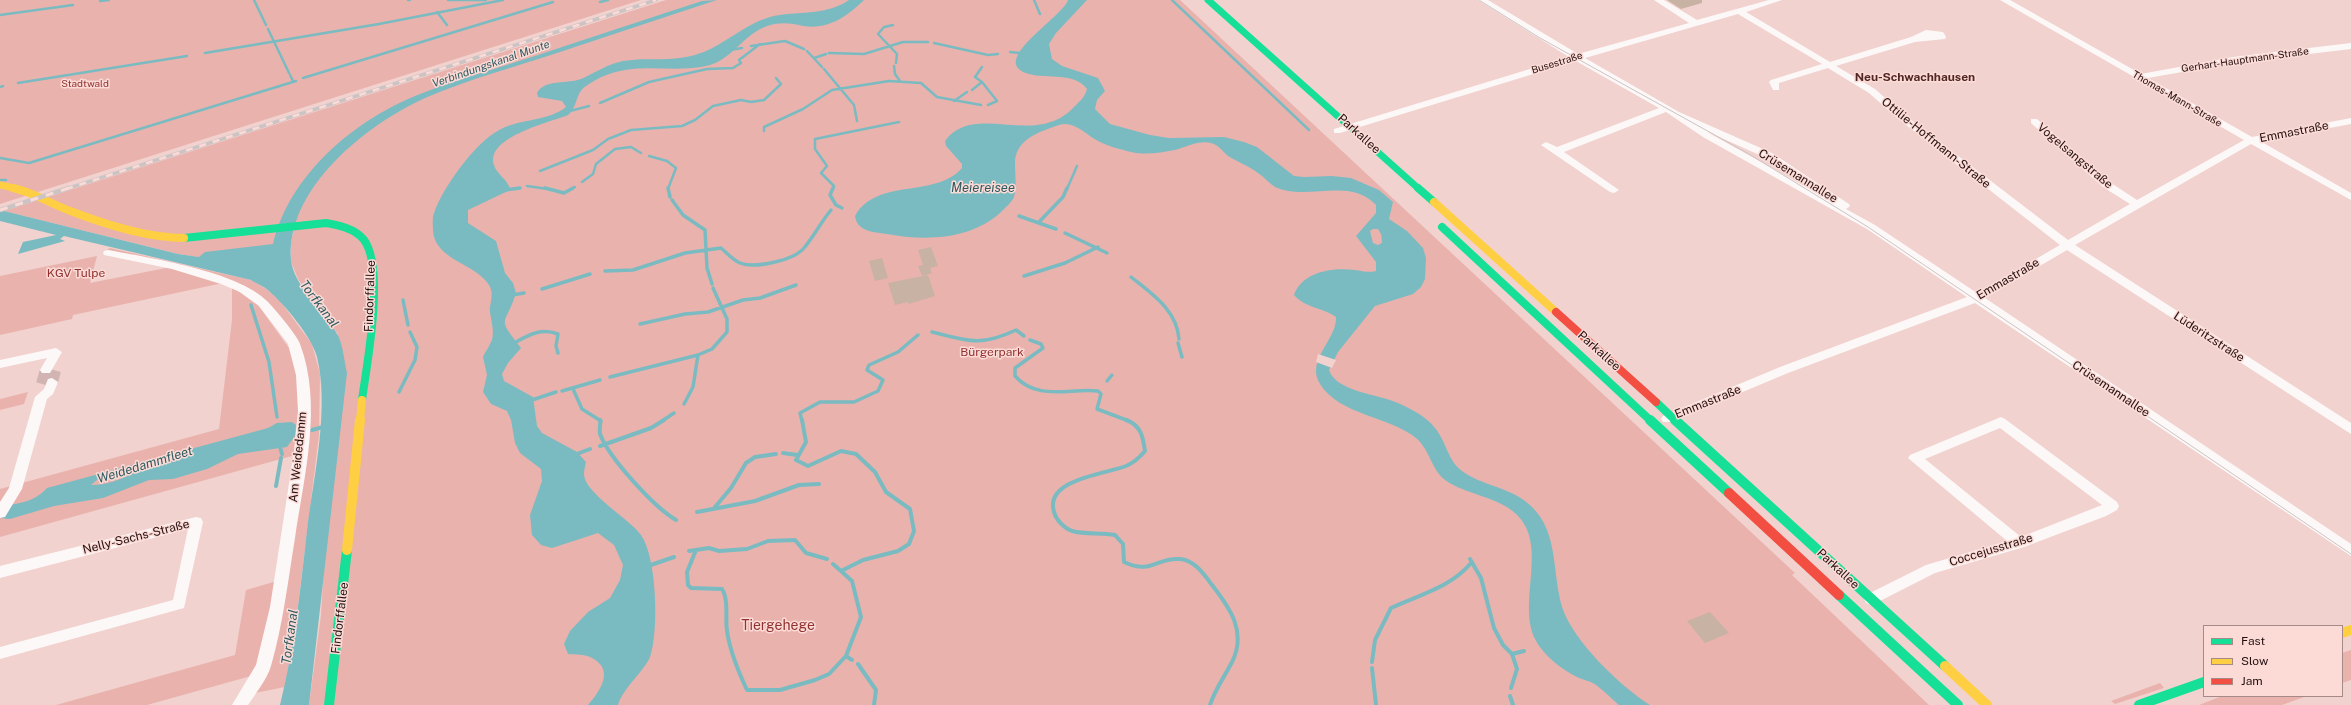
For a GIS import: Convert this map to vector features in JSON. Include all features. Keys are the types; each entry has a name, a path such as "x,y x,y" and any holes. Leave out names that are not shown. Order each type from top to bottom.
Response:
{"main road":[{"name":"Parkallee","path":"1208,0 1672,417 1986,705"},
{"name":"Parkallee","path":"1329,123 1346,139"},
{"name":"Findorffallee","path":"0,185 26,190 72,212 140,232 173,238 220,237 322,223 338,225 360,236 367,243 371,253 369,333 342,600 328,705"},
{"name":"Parkallee","path":"1432,218 1958,705"},
{"path":"2139,705 2203,682"}],"street":[{"name":"Crüsemannallee","path":"1482,0 1576,57 1676,114 1706,135 1871,227 2351,551"},
{"path":"1658,0 1695,23"},
{"name":"Busestraße","path":"1337,131 1576,57 1778,0"},
{"name":"Thomas-Mann-Straße","path":"2004,0 2351,197"},
{"name":"Ottilie-Hoffmann-Straße","path":"1739,11 1872,91 1899,115 2067,245"},
{"path":"1776,88 1774,82 1914,39"},
{"name":"Gerhart-Hauptmann-Straße","path":"2140,77 2233,60 2351,46"},
{"path":"1556,151 1666,109"},
{"name":"Vogelsangstraße","path":"2034,121 2107,185 2137,204"},
{"name":"Emmastraße","path":"1655,424 1784,370 1977,298 2137,204 2251,140 2351,121"},
{"path":"1546,145 1614,190"},
{"name":"Lüderitzstraße","path":"2067,245 2351,429"},
{"name":"Am Weidedamm","path":"108,253 173,266 225,281 244,289 263,303 294,343 302,375 304,411 301,451 277,607 263,667 240,705"},
{"path":"0,364 56,352 51,368"},
{"path":"3,509 15,489 41,398 39,393 47,383"},
{"name":"Coccejusstraße","path":"1871,599 1931,569 2019,543 2101,512 2112,506 2000,422 1915,458 2019,543"},
{"name":"Nelly-Sachs-Straße","path":"0,572 196,522 180,604 0,653"}],"green space":[{"name":"Stadtwald","path":"0,0 641,0 0,204"},
{"name":"Bürgerpark","path":"666,0 1180,0 1795,573 1792,575 1929,705 309,705 321,615 338,334 298,279 291,262 291,243 295,223 282,230 275,269 178,254 4,211"},
{"path":"110,248 251,280 268,290 280,301 312,344 320,374 319,435 296,622 285,687 255,693 267,666 306,369 250,289 135,256 107,250"},
{"name":"KGV Tulpe","path":"97,256 90,283 171,267 223,283 73,315 72,319 0,335 0,276"},
{"path":"232,287 258,305 289,348 297,374 300,403 299,454 0,537 0,489 219,429 232,320"},
{"path":"28,392 24,404 0,410 0,399"},
{"path":"277,581 257,663 251,676 147,705 56,705 235,655 246,590"},
{"path":"2351,650 2351,680 2343,683 2343,653"},
{"path":"2160,683 2164,688 2115,704 2111,701"},
{"path":"2219,697 2304,697 2282,705 2199,705"}],"water":[{"path":"717,0 475,79 425,98 378,125 355,142 334,162 316,184 302,208 293,233 291,260 293,269 303,288 338,336 342,346 347,373 309,705 280,705 294,637 320,439 322,397 320,376 317,357 310,340 297,321 275,297 265,288 251,280 64,236 60,239 65,241 18,254 23,242 56,235 0,221 0,210 178,254 199,257 205,252 273,244 281,219 293,196 308,174 326,154 347,136 391,107 430,90 460,80 702,1"},
{"path":"849,0 864,0 844,16 829,24 812,27 785,23 767,26 752,34 718,62 710,65 679,69 633,69 602,77 582,89 571,112 568,115 521,132 499,146 494,155 494,165 509,186 510,190 468,210 468,223 496,241 505,273 513,283 516,293 505,321 508,330 521,348 508,363 502,374 504,381 533,397 537,426 542,433 577,452 586,462 584,474 591,489 641,535 650,560 655,595 655,630 650,657 644,668 624,692 618,705 588,705 601,687 604,674 602,668 598,662 588,656 568,654 564,644 570,631 588,612 610,598 620,580 623,565 614,545 598,533 552,548 541,545 532,535 530,515 542,481 541,469 520,453 515,443 511,420 507,411 491,404 483,392 487,375 483,357 493,336 490,312 492,292 489,285 483,278 475,271 448,255 435,241 433,219 438,202 453,178 471,154 491,135 501,129 517,123 551,115 566,107 562,101 538,97 537,93 545,86 581,79 617,62 641,59 668,59 695,55 715,47 750,25 770,17 830,9"},
{"name":"Meiereisee","path":"1068,0 1087,0 1056,33 1049,44 1052,59 1062,66 1098,78 1105,91 1097,100 1095,109 1110,124 1150,135 1169,138 1224,137 1244,142 1257,147 1294,176 1332,176 1351,178 1379,190 1393,202 1389,219 1407,231 1423,248 1426,258 1425,279 1421,287 1413,294 1375,306 1338,352 1329,370 1333,377 1349,388 1398,403 1423,416 1439,433 1457,467 1477,480 1518,496 1536,512 1544,523 1549,536 1562,607 1576,634 1612,675 1650,705 1619,705 1594,684 1577,677 1559,666 1538,645 1530,624 1529,608 1532,557 1530,541 1526,526 1516,514 1500,503 1462,489 1445,480 1440,476 1421,443 1416,438 1405,431 1339,402 1328,394 1320,384 1316,375 1316,367 1319,358 1332,334 1336,317 1304,303 1294,295 1298,287 1304,281 1319,273 1337,269 1368,272 1376,271 1376,262 1356,236 1376,213 1376,205 1365,197 1353,192 1301,192 1288,191 1275,187 1255,171 1228,156 1211,143 1202,142 1175,150 1158,153 1136,153 1106,145 1075,126 1064,124 1036,134 1023,143 1018,149 1016,156 1016,181 1013,199 1000,213 975,229 931,238 872,232 859,225 855,216 865,204 877,196 937,183 951,177 962,168 962,164 946,146 945,141 958,130 972,124 1024,126 1042,124 1059,118 1080,101 1087,89 1082,84 1068,78 1029,74 1018,68 1016,60 1021,50 1030,39 1063,8","holes":["1373,229 1378,229 1385,241 1378,245 1373,243 1370,231"]},
{"path":"292,422 296,425 295,436 287,447 238,454 207,469 173,479 149,480 103,498 54,506 10,519 0,518 0,506 26,502 42,493 47,488 268,428 277,423","holes":["137,469 137,471 115,481 91,485 98,479"]}],"pier":[{"path":"1318,354 1336,360 1332,368 1316,362"}],"building":[{"path":"1667,0 1702,0 1702,3 1681,9"},
{"path":"931,247 938,266 930,268 932,273 922,276 918,266 923,265 918,250"},
{"path":"882,258 888,278 875,281 869,261"},
{"path":"928,275 935,296 909,304 908,302 895,305 888,283"},
{"path":"1710,612 1729,633 1705,643 1687,621"}],"waterway":[{"path":"100,1 109,0"},
{"path":"254,0 266,25"},
{"path":"448,0 486,0"},
{"path":"438,13 503,0"},
{"path":"600,2 608,0"},
{"path":"1034,0 1040,14"},
{"path":"1172,0 1309,130"},
{"path":"303,78 553,2"},
{"path":"0,15 73,5"},
{"path":"274,42 438,13"},
{"path":"438,13 447,25"},
{"path":"890,46 878,34 884,27 893,25"},
{"path":"268,29 274,42"},
{"path":"759,45 785,41 804,49"},
{"path":"205,53 274,42"},
{"path":"274,42 289,73"},
{"path":"890,46 903,42 928,42"},
{"path":"934,43 988,55 998,54"},
{"path":"600,103 649,82 707,69 733,68 741,63 739,60 759,45"},
{"path":"751,46 759,45"},
{"path":"829,53 864,54 890,46"},
{"path":"890,46 897,54 896,63"},
{"path":"730,50 742,48"},
{"path":"807,51 822,67"},
{"path":"1010,52 1020,53"},
{"path":"814,58 826,54"},
{"path":"18,83 187,56"},
{"path":"894,66 895,74 900,81"},
{"path":"982,67 975,77 982,82"},
{"path":"824,69 840,89"},
{"path":"290,75 293,81"},
{"path":"540,171 593,150 608,139 631,130 682,126 695,120 713,106 741,100 751,102 764,100 781,84 776,78"},
{"path":"0,158 29,163 296,81"},
{"path":"840,89 889,81 921,83 937,97 955,100"},
{"path":"972,90 982,82"},
{"path":"982,82 997,101 988,105"},
{"path":"764,131 764,127 803,109 832,90 840,89"},
{"path":"840,89 854,105 857,121"},
{"path":"955,100 967,92"},
{"path":"955,100 981,105"},
{"path":"570,111 589,106"},
{"path":"833,189 834,186 821,173 827,166 815,149 815,139 899,122"},
{"path":"582,182 593,174 596,164 615,149 631,147 641,153"},
{"path":"649,156 667,161 676,168 668,189"},
{"path":"1067,189 1077,166"},
{"path":"0,180 6,180"},
{"path":"527,186 548,189"},
{"path":"505,190 520,188 513,189"},
{"path":"545,188 564,193 573,188"},
{"path":"833,188 830,195 836,205 842,208"},
{"path":"1039,222 1063,197 1067,188"},
{"path":"668,189 670,197"},
{"path":"672,200 683,215 705,230 706,250"},
{"path":"706,250 721,248 732,258 747,265 764,264 783,260 804,248 831,210"},
{"path":"1019,216 1056,229"},
{"path":"1065,233 1096,248"},
{"path":"1383,233 1384,246"},
{"path":"1024,276 1065,263 1096,248"},
{"path":"1096,248 1107,253"},
{"path":"605,271 633,270 685,253 706,250"},
{"path":"706,250 707,268 712,284"},
{"path":"542,289 590,274"},
{"path":"1131,277 1155,296 1168,311 1174,319 1179,339"},
{"path":"722,307 743,300 760,298 796,285"},
{"path":"713,288 722,307"},
{"path":"512,295 524,293"},
{"path":"403,300 408,325"},
{"path":"251,305 269,362 277,417"},
{"path":"640,324 685,314 708,312 722,307"},
{"path":"698,355 712,349 727,332 727,319 722,307"},
{"path":"932,332 974,341 993,339 1016,330 1024,336"},
{"path":"399,392 415,360 417,347 410,332"},
{"path":"516,342 536,333 552,332 558,334 556,346 558,353"},
{"path":"802,421 800,413 820,402 854,402 878,391 883,380 867,370 869,365 898,352 918,335"},
{"path":"1030,340 1041,344 1043,348 1015,368 1015,376 1024,384 1043,391 1098,391 1101,394 1097,409 1129,421"},
{"path":"1178,343 1182,357"},
{"path":"610,377 698,355"},
{"path":"684,404 693,387 698,355"},
{"path":"1107,381 1112,375"},
{"path":"562,391 600,380"},
{"path":"573,389 582,409 600,420"},
{"path":"529,401 556,392"},
{"path":"662,421 674,413"},
{"path":"600,420 600,434 605,444"},
{"path":"605,444 651,428 664,420"},
{"path":"802,420 806,442 796,460 808,466 841,451 856,454 875,472 886,492 910,509 914,531 909,544 898,551 863,560 841,571"},
{"path":"1126,420 1138,428 1142,436 1145,451 1136,460 1126,466 1092,475 1067,485 1058,492 1053,501 1054,512 1061,523 1072,531 1115,535 1123,544 1124,562 1133,566 1148,566 1165,560 1180,559 1190,562 1206,576 1230,612 1237,631 1238,641 1232,662 1217,688 1210,705"},
{"name":"Weidedammfleet","path":"312,430 323,427"},
{"path":"279,443 282,454"},
{"path":"600,446 605,444"},
{"path":"605,444 633,481 667,514 676,520"},
{"path":"574,455 590,449"},
{"path":"783,453 797,455"},
{"path":"715,507 731,488 746,463 755,457 776,454"},
{"path":"276,486 281,458"},
{"path":"697,512 755,501 799,485 819,484"},
{"path":"689,551 709,548 719,551 747,549 768,541 795,540 806,553 827,559"},
{"path":"696,550 687,572 688,585 691,588 722,589 725,598 728,639 732,654 747,690 780,690 815,680 829,674 846,656"},
{"path":"648,566 674,557"},
{"path":"1372,662 1375,640 1391,608 1445,584 1463,571 1472,562"},
{"path":"1472,562 1481,578 1494,628 1503,645 1512,654"},
{"path":"833,564 841,571"},
{"path":"841,571 852,581 861,617 846,656"},
{"path":"1512,654 1524,651"},
{"path":"1511,688 1517,669 1512,654"},
{"path":"846,656 852,660"},
{"path":"858,664 876,690 874,705"},
{"path":"1372,668 1376,705"},
{"path":"1510,696 1513,705"}],"tunnel":[{"path":"52,382 56,367"},
{"path":"42,384 46,370"}],"tram line":[{"path":"1479,0 1540,38 1749,154 1868,227 2351,554"}],"railway":[{"path":"66,189 656,0"},
{"path":"0,210 69,188"}],"traffic: fast":[{"path":"1208,0 1434,202"},
{"path":"184,238 218,236 320,223 346,227 358,234 366,243 371,256 373,275 372,319 362,400"},
{"path":"1442,227 1729,493"},
{"path":"1656,402 1945,666"},
{"path":"329,705 347,550"},
{"path":"1839,595 1958,705"},
{"path":"2139,705 2203,682"}],"traffic: slow":[{"path":"0,185 32,192 72,212 140,232 173,238 184,238"},
{"path":"1434,202 1556,312"},
{"path":"347,550 362,400"},
{"path":"2343,633 2351,630"},
{"path":"1945,666 1987,705"}],"traffic: jam":[{"path":"1556,312 1656,402"},
{"path":"1729,493 1839,595"}],"district":[{"name":"Neu-Schwachhausen","path":"1915,77"}],"water label":[{"name":"Verbindungskanal Munte","path":"491,64"},
{"name":"Torfkanal","path":"319,304"},
{"name":"Torfkanal","path":"290,637"}],"park label":[{"name":"Tiergehege","path":"778,626"}]}
